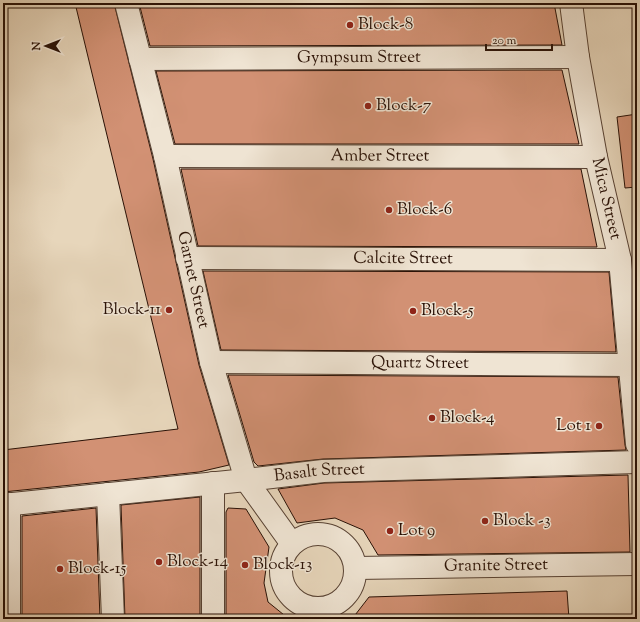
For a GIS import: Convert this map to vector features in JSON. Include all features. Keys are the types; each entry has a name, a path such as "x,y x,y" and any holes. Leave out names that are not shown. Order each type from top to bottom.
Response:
{"street":[{"name":"Garnet Street","path":"126,3 165,156 211,362 246,480 292,544"},
{"name":"Mica Street","path":"570,3 596,157 620,260 637,444"},
{"name":"Gympsum Street","path":"140,59 578,57"},
{"name":"Amber Street","path":"165,156 596,157"},
{"name":"Calcite Street","path":"187,258 620,260"},
{"name":"Quartz Street","path":"211,362 629,366"},
{"name":"Basalt Street","path":"6,504 323,471 637,462"},
{"path":"213,483 213,619"},
{"path":"108,494 113,619"},
{"path":"6,504 9,619"},
{"path":"319,534 334,537 346,546 354,560 356,568 352,586 341,600 313,613 289,595 283,583 280,569 284,556 292,544 304,536 319,534"},
{"name":"Granite Street","path":"356,568 637,564"}],"building":[{"name":"Block-11","path":"75,3 114,3 153,159 199,365 229,465 199,472 3,492 3,450 178,429"},
{"name":"Block-8","path":"139,3 554,3 562,45 150,46"},
{"name":"Block-7","path":"562,70 579,144 175,144 156,71"},
{"path":"637,114 637,187 625,188 617,117"},
{"name":"Block-6","path":"181,169 581,169 597,247 198,246"},
{"path":"633,267 637,267 637,308"},
{"name":"Block-5","path":"203,271 609,272 616,352 221,350"},
{"name":"Block-4","path":"228,375 618,377 626,450 323,459 258,466 254,462"},
{"name":"Block -3","path":"628,475 630,552 378,555 363,530 335,518 297,523 278,489 324,483"},
{"name":"Block-14","path":"200,497 200,619 125,619 121,505"},
{"name":"Block-15","path":"96,508 100,619 22,619 22,516"},
{"name":"Block-13","path":"228,508 246,509 269,547 264,583 268,602 289,619 226,619 226,512"},
{"path":"567,591 569,619 352,619 369,597"}],"place":[{"name":"Block-8","path":"350,25"},
{"name":"Block-7","path":"368,106"},
{"name":"Block-6","path":"389,210"},
{"name":"Block-11","path":"169,310"},
{"name":"Block-5","path":"413,311"},
{"name":"Block-4","path":"432,418"},
{"name":"Lot 1","path":"599,426"},
{"name":"Block -3","path":"485,521"},
{"name":"Lot 9","path":"390,531"},
{"name":"Block-14","path":"159,562"},
{"name":"Block-13","path":"245,565"},
{"name":"Block-15","path":"60,569"}]}
